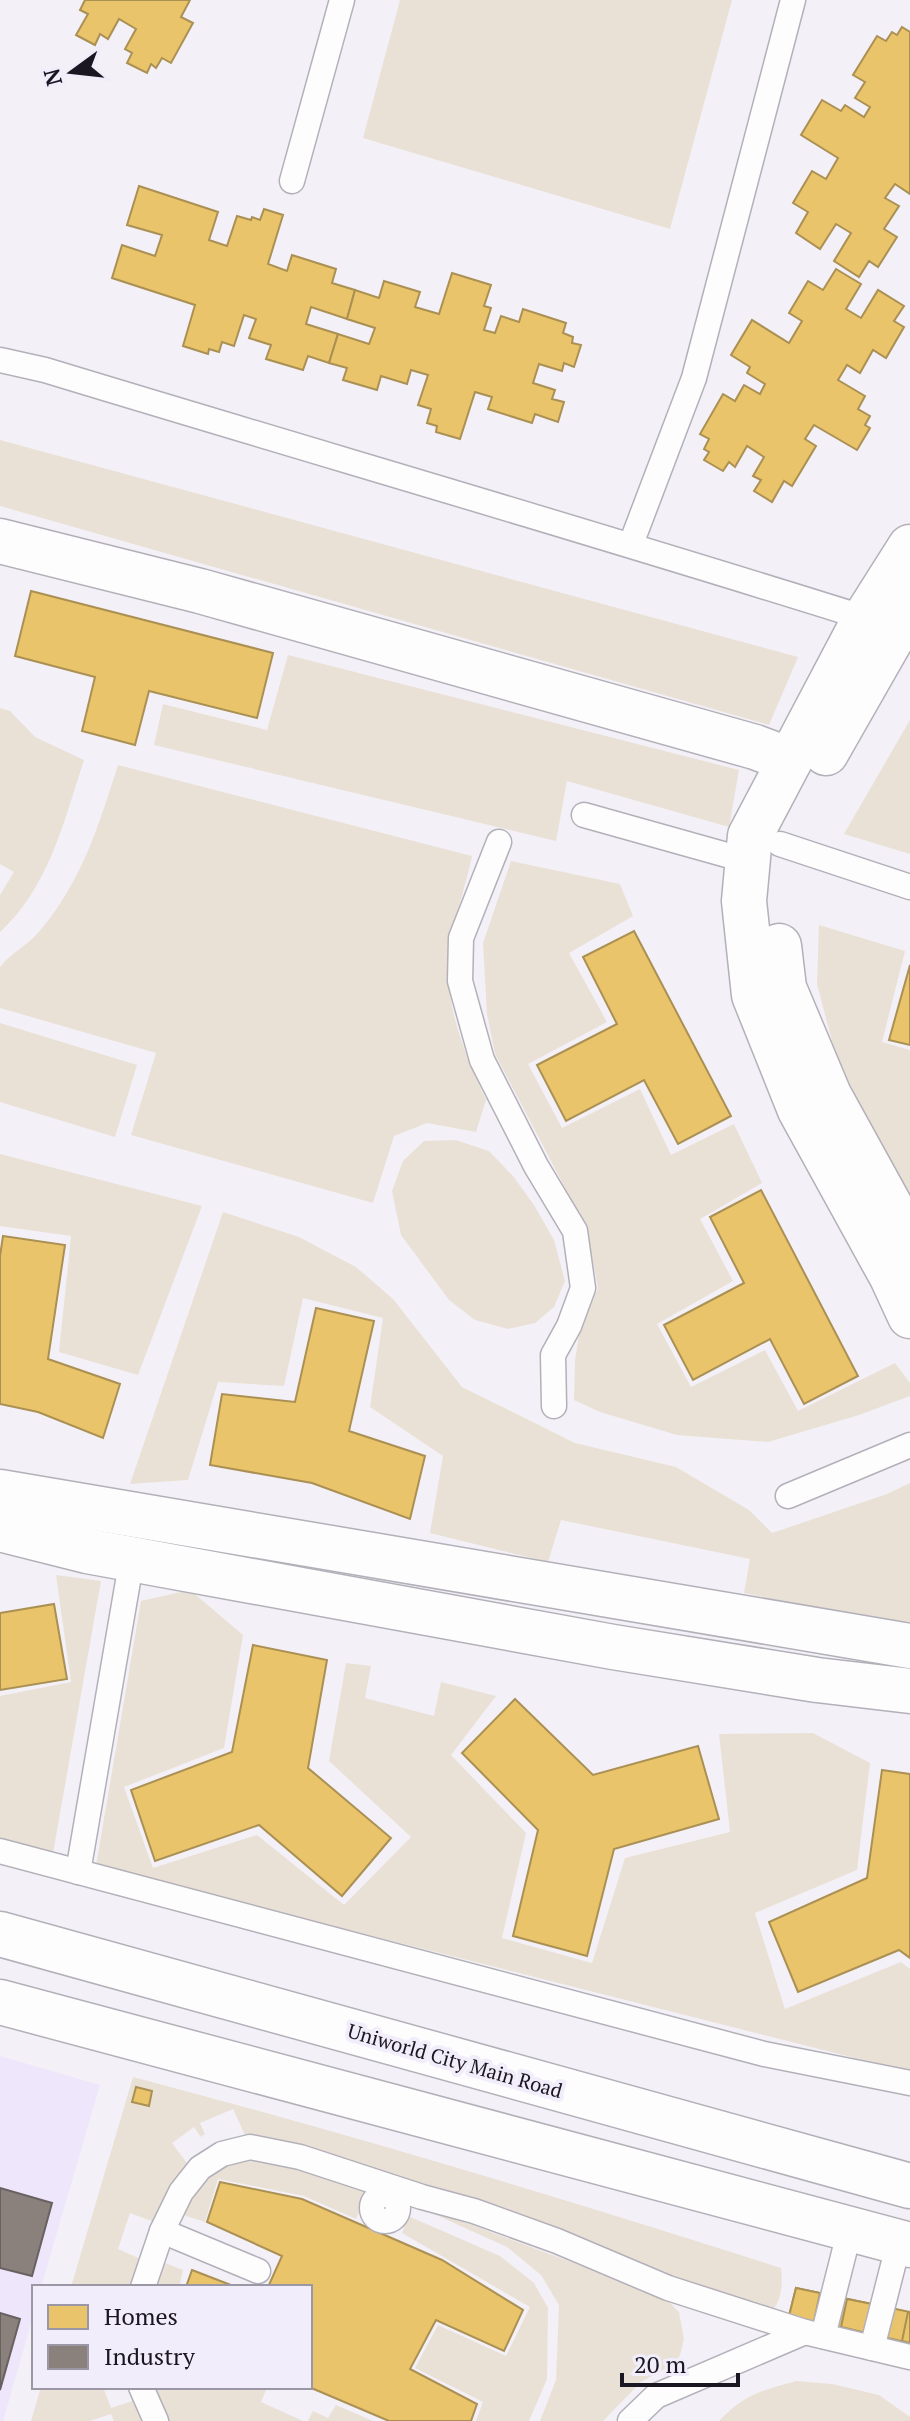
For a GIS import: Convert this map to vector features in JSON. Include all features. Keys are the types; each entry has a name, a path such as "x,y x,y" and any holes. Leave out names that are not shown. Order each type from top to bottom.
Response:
{"street":[{"path":"0,541 215,595 755,747 790,760"},
{"path":"910,547 865,618 750,836 764,852 774,899 784,988 829,1095 910,1242"},
{"path":"910,606 817,769 764,852 744,901 754,995 800,1110 892,1277 910,1316"},
{"path":"0,1492 910,1646"},
{"path":"0,1529 87,1551 613,1647 817,1680 910,1691"},
{"name":"Uniworld City Main Road","path":"0,1934 910,2186"},
{"path":"0,2002 905,2244"},
{"path":"428,2117 443,2058"}],"lane":[{"path":"292,181 342,0"},
{"path":"631,544 694,378 793,0"},
{"path":"0,360 45,370 631,544 865,618"},
{"path":"584,815 764,852 910,887"},
{"path":"499,842 461,938 460,981 487,1071 536,1166 575,1231 583,1288 569,1326 553,1355 554,1406"},
{"path":"788,1496 910,1445"},
{"path":"78,1872 132,1558"},
{"path":"0,1851 764,2054 910,2083"},
{"path":"144,2285 162,2231 181,2192 200,2168 222,2154 250,2147 300,2157 390,2192 474,2211 557,2241 668,2288 907,2360"},
{"path":"630,2421 656,2396 814,2334 850,2229"},
{"path":"162,2231 258,2271"},
{"path":"872,2348 905,2244"},
{"path":"142,2389 156,2421"}],"shaded area":[{"path":"400,0 732,0 670,229 363,138"},
{"path":"0,440 798,657 769,725 0,506"},
{"path":"288,655 739,770 729,827 567,781 556,841 154,745 163,704 267,730"},
{"path":"0,708 10,711 35,737 84,760 62,829 43,874 17,914 0,932 0,895 14,872 0,864"},
{"path":"910,720 910,854 844,834"},
{"path":"118,765 472,856 448,961 456,1022 486,1100 476,1132 427,1123 394,1136 373,1203 131,1135 156,1053 0,1008 0,967 37,934 65,896 95,832"},
{"path":"511,861 620,884 633,916 569,953 607,1022 528,1064 562,1128 640,1089 671,1155 734,1124 762,1183 700,1219 733,1281 657,1324 691,1387 765,1350 798,1411 895,1363 910,1383 910,1396 768,1442 677,1435 600,1412 574,1400 579,1335 598,1288 587,1230 495,1054 487,1014 483,943"},
{"path":"819,925 905,951 882,1042 910,1050 910,1202 904,1204 838,1064 817,984"},
{"path":"0,1023 137,1065 115,1137 0,1102"},
{"path":"456,1140 489,1151 513,1176 554,1240 565,1281 554,1307 535,1323 508,1329 475,1320 449,1300 401,1235 392,1191 403,1161 424,1141"},
{"path":"0,1154 202,1206 138,1375 59,1352 71,1236 0,1226"},
{"path":"223,1212 299,1237 356,1267 393,1299 462,1387 575,1443 676,1467 749,1510 772,1533 887,1494 910,1483 910,1622 852,1616 744,1593 750,1559 561,1520 548,1562 430,1533 443,1456 370,1407 383,1318 303,1298 284,1386 218,1382 188,1480 130,1484"},
{"path":"56,1575 101,1581 53,1853 0,1839 0,1696 71,1682"},
{"path":"190,1590 243,1635 224,1748 124,1787 153,1868 257,1835 344,1905 411,1837 329,1761 346,1663 371,1666 365,1698 434,1716 441,1682 496,1696 451,1755 526,1833 502,1938 592,1963 625,1858 730,1832 719,1734 813,1733 870,1763 857,1870 755,1913 785,2009 901,1962 910,1969 910,2072 96,1866 141,1601"},
{"path":"0,2056 100,2085 42,2285 32,2285 32,2320 3,2421 0,2421"},
{"path":"133,2077 458,2168 781,2268 778,2301 771,2311 765,2313 610,2253 559,2228 298,2145 245,2135 233,2109 200,2123 205,2134 201,2137 194,2127 172,2143 189,2166 157,2223 130,2213 118,2249 143,2260 136,2285 72,2285"},
{"path":"222,2160 279,2165 368,2192 356,2219 304,2196 218,2179 205,2222 177,2213"},
{"path":"434,2211 614,2278 670,2303 679,2312 684,2339 680,2355 675,2363 641,2382 603,2421 540,2421 556,2380 559,2305 541,2275 507,2247 434,2214"},
{"path":"408,2216 500,2256 534,2283 548,2308 547,2379 529,2421 476,2421 483,2402 415,2368 438,2325 506,2356 530,2307 402,2233"},
{"path":"160,2261 183,2270 179,2285 154,2285"},
{"path":"796,2381 832,2384 879,2395 910,2417 910,2421 719,2421 754,2395"},
{"path":"40,2389 104,2389 111,2408 138,2399 148,2421 114,2421 111,2414 90,2421 31,2421"},
{"path":"149,2389 266,2389 261,2402 303,2421 165,2421"},
{"path":"336,2405 373,2421 308,2421 313,2411 328,2418"}],"building: Homes":[{"path":"85,0 190,0 181,17 193,23 171,63 162,58 156,68 151,64 147,73 127,63 132,53 125,49 136,29 119,19 108,39 100,34 95,45 76,35 88,14 80,10"},
{"path":"902,27 910,32 910,194 895,184 885,198 899,206 884,229 897,237 878,267 869,261 859,277 834,261 851,233 836,224 820,249 796,233 808,212 793,203 812,171 826,179 838,158 801,135 822,100 841,111 845,105 864,117 870,107 855,98 865,82 853,75 877,36 886,41 892,32 897,35"},
{"path":"139,186 218,212 209,240 227,246 237,216 260,220 264,209 283,215 268,264 287,271 292,255 336,269 332,283 355,290 347,319 311,307 306,324 338,334 329,363 308,356 303,370 266,359 271,345 249,338 256,319 244,315 234,346 222,342 219,352 209,349 208,354 183,346 195,305 112,278 122,245 155,256 162,235 127,225"},
{"path":"836,269 861,284 846,309 861,318 878,290 904,306 894,321 904,327 886,358 873,350 860,373 847,365 838,380 865,396 858,409 870,416 865,425 870,428 857,450 814,425 805,439 816,446 792,486 784,481 772,502 754,491 761,480 753,476 764,457 747,446 735,467 729,462 723,471 704,460 709,452 704,449 709,439 700,434 723,394 735,401 744,385 760,394 765,384 747,373 750,367 731,355 752,320 789,343 802,321 789,313 808,281 823,290"},
{"path":"452,273 491,285 484,306 491,308 484,330 495,333 501,316 519,322 523,309 566,323 563,333 573,337 572,343 581,345 574,367 564,363 562,371 539,364 533,383 555,390 552,399 564,402 558,422 535,414 532,423 488,409 492,397 475,392 460,439 436,432 437,426 427,423 431,409 418,405 428,375 411,370 407,384 381,376 377,390 343,380 347,368 329,363 338,334 369,344 375,328 347,319 355,290 379,298 384,281 420,292 415,307 439,314"},
{"path":"31,591 273,653 257,718 149,691 135,745 82,731 95,677 15,656"},
{"path":"634,931 731,1116 678,1144 644,1080 566,1121 537,1065 617,1024 583,957"},
{"path":"910,965 910,1045 889,1040"},
{"path":"761,1190 858,1376 804,1404 770,1339 693,1380 664,1325 744,1283 710,1217"},
{"path":"3,1236 65,1245 48,1359 120,1384 103,1438 38,1412 0,1404 0,1256"},
{"path":"316,1308 374,1321 349,1431 425,1456 410,1519 312,1483 210,1465 222,1394 295,1402"},
{"path":"54,1604 67,1679 0,1690 0,1613"},
{"path":"253,1645 327,1660 308,1768 391,1838 342,1896 259,1825 155,1861 131,1790 232,1752"},
{"path":"515,1699 593,1775 698,1746 719,1819 614,1849 587,1956 513,1936 538,1830 462,1753"},
{"path":"882,1770 910,1774 910,1958 899,1950 798,1992 769,1922 867,1878"},
{"path":"136,2087 152,2091 149,2106 132,2102"},
{"path":"220,2182 302,2199 442,2260 523,2310 504,2351 436,2320 410,2369 477,2404 471,2421 389,2421 312,2388 312,2285 269,2285 282,2256 207,2222"},
{"path":"192,2270 231,2285 187,2285"},
{"path":"796,2288 910,2312 910,2343 789,2316"},
{"path":"796,2288 820,2293 814,2322 789,2316"},
{"path":"847,2299 872,2304 866,2333 841,2327"},
{"path":"910,2312 910,2343 902,2341"}],"building: Industry":[{"path":"0,2188 52,2203 32,2276 0,2268"},
{"path":"0,2313 20,2319 0,2390"}]}
